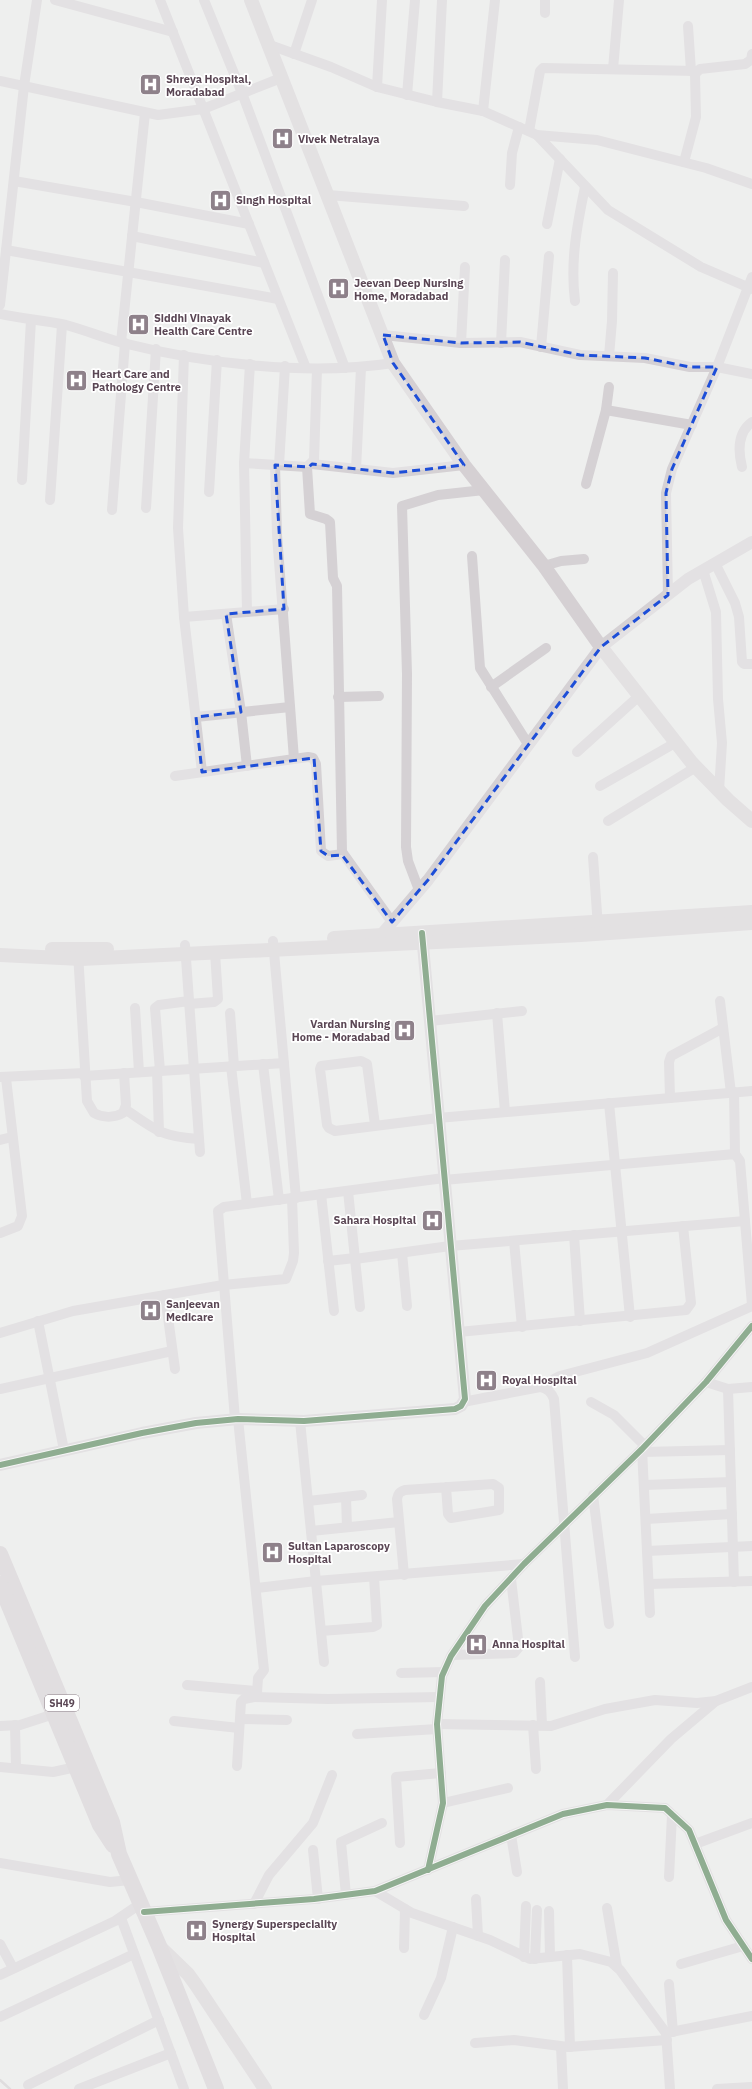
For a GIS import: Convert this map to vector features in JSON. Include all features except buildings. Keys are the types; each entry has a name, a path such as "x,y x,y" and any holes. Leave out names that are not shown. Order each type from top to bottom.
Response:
{"main road":[{"path":"251,0 393,363 464,465 544,566 601,647 639,696 696,767 719,791 752,821"},
{"path":"598,928 752,912"},
{"path":"0,955 78,954 598,928 752,923"},
{"path":"185,949 215,952 273,945"},
{"path":"0,947 78,954"},
{"name":"SH49","path":"0,1554 112,1822 119,1854"},
{"name":"SH49","path":"0,1584 5,1610 54,1714 100,1825 119,1854 159,1946 216,2089"},
{"path":"159,1946 188,1974 265,2089"}],"street":[{"path":"0,305 24,86 37,0"},
{"path":"55,0 172,32"},
{"path":"160,0 306,368"},
{"path":"204,0 242,93 345,368"},
{"path":"294,54 312,0"},
{"path":"377,87 382,0"},
{"path":"407,95 415,0"},
{"path":"437,102 442,0"},
{"path":"483,111 495,0"},
{"path":"545,0 545,13"},
{"path":"613,69 619,0"},
{"path":"684,162 696,117 695,74 688,26"},
{"path":"267,44 377,87 437,102 483,111 533,133 597,140 706,168 752,184"},
{"path":"533,133 540,71 543,68 694,71 749,63 752,55"},
{"path":"0,81 145,114 165,115 203,109 281,78"},
{"path":"112,510 128,273 145,114"},
{"path":"510,185 512,153 519,127"},
{"path":"533,133 560,159 608,210 701,266 750,289"},
{"path":"547,224 560,159"},
{"path":"14,182 136,202 249,224"},
{"path":"575,301 573,285 575,234 586,187"},
{"path":"328,195 464,206"},
{"path":"132,236 264,263"},
{"path":"6,250 278,299"},
{"path":"541,347 549,256"},
{"path":"500,343 506,260"},
{"path":"461,343 465,267"},
{"path":"609,356 612,321 613,273"},
{"path":"668,595 666,493 672,469 750,289 752,278"},
{"path":"0,314 62,325 123,343 217,360 318,369 361,368 393,363"},
{"path":"22,480 30,320"},
{"path":"50,500 62,325"},
{"path":"382,335 461,343 520,342 580,355 645,358 690,367 717,367 752,374"},
{"path":"146,508 156,349"},
{"path":"184,355 178,517 184,616 202,772"},
{"path":"209,492 217,360"},
{"path":"247,612 244,463 250,364"},
{"path":"284,366 277,465 277,535 284,609 294,759"},
{"path":"356,470 361,368"},
{"path":"318,369 314,460 310,466 310,514 326,519 330,522 333,578 336,586 341,844 343,854 392,922"},
{"path":"586,484 606,410 609,387"},
{"path":"606,410 692,425"},
{"path":"742,468 740,450 742,434 752,422"},
{"path":"244,463 310,466 393,473 464,465"},
{"path":"419,890 408,861 406,847 407,674 402,506 438,495 484,490"},
{"path":"379,940 419,890 601,647 688,579 752,542"},
{"path":"472,556 478,660 480,668 528,744"},
{"path":"544,566 561,560 584,559"},
{"path":"715,563 735,603 739,617 742,662 744,664 752,664"},
{"path":"703,570 716,612 718,699 722,743 719,791"},
{"path":"184,616 284,609"},
{"path":"226,614 241,712 247,766"},
{"path":"491,686 546,648"},
{"path":"338,697 379,696"},
{"path":"577,752 639,696"},
{"path":"196,716 290,707"},
{"path":"600,786 676,743"},
{"path":"174,776 308,757 313,758 316,764 321,851 328,856 343,854"},
{"path":"608,821 696,767"},
{"path":"593,857 598,928"},
{"path":"0,1465 64,1450 196,1423 237,1419 300,1421 455,1409 463,1402 465,1399 422,938"},
{"path":"0,1333 73,1311 223,1285 284,1280 288,1277 294,1254 294,1198 284,1063 273,945"},
{"path":"185,949 200,1152"},
{"path":"159,1132 155,1008 159,1005 189,1002 214,1002 218,1000 215,952"},
{"path":"78,954 84,1074 87,1101 94,1113 104,1117 119,1116 125,1109 124,1073"},
{"path":"547,1389 554,1379 560,1376 647,1353 752,1305 740,1161 735,1154 732,1092 720,1001"},
{"path":"135,1008 139,1072"},
{"path":"430,1021 522,1011"},
{"path":"230,1013 233,1066 247,1204"},
{"path":"498,1013 505,1112"},
{"path":"670,1098 669,1062 671,1056 723,1028"},
{"path":"375,1126 367,1064 360,1061 321,1066 320,1069 329,1128 335,1130 375,1126 438,1118 752,1091"},
{"path":"0,1233 18,1226 22,1216 3,1078 124,1073 284,1063"},
{"path":"263,1064 279,1200"},
{"path":"609,1103 630,1317"},
{"path":"125,1109 159,1132 175,1138 199,1139"},
{"path":"0,1140 12,1137"},
{"path":"256,1694 258,1678 264,1670 257,1588 237,1419 216,1214 220,1208 444,1179 735,1154"},
{"path":"348,1191 360,1307"},
{"path":"321,1194 334,1311"},
{"path":"328,1261 355,1259 450,1246 745,1221"},
{"path":"459,1332 681,1312 690,1307 691,1303 683,1226"},
{"path":"574,1235 580,1321"},
{"path":"514,1240 522,1326"},
{"path":"402,1253 407,1306"},
{"path":"165,1295 175,1369"},
{"path":"38,1321 64,1450"},
{"path":"428,1870 443,1804 437,1727 444,1672 452,1655 485,1606 524,1564 563,1527 593,1495 643,1449 706,1382 752,1326"},
{"path":"0,1388 49,1379 172,1351"},
{"path":"706,1382 728,1389 752,1387"},
{"path":"463,1402 540,1388 547,1389 554,1399 563,1527 575,1656"},
{"path":"728,1389 734,1582"},
{"path":"591,1402 614,1415 643,1449 650,1612"},
{"path":"300,1421 324,1662"},
{"path":"643,1449 730,1450"},
{"path":"644,1485 731,1482"},
{"path":"404,1575 397,1499 398,1494 401,1491 446,1487 497,1486 499,1488 499,1510 451,1518 448,1514 446,1487"},
{"path":"308,1501 362,1495"},
{"path":"593,1495 609,1624"},
{"path":"346,1497 347,1527"},
{"path":"646,1519 732,1514"},
{"path":"311,1531 399,1522"},
{"path":"647,1551 752,1546"},
{"path":"257,1588 316,1581 524,1564"},
{"path":"321,1631 373,1627 377,1625 374,1577"},
{"path":"452,1655 514,1653 518,1651 519,1647 511,1579"},
{"path":"649,1584 752,1582"},
{"path":"401,1674 444,1672"},
{"path":"536,1769 540,1682"},
{"path":"188,1685 256,1694 328,1699 440,1697"},
{"path":"357,1734 437,1727 551,1726 605,1709 655,1700 697,1703 716,1701 752,1686"},
{"path":"237,1766 239,1723 242,1700 256,1694"},
{"path":"607,1805 671,1740 716,1701"},
{"path":"0,1726 15,1725 54,1714"},
{"path":"174,1721 239,1723 287,1720"},
{"path":"15,1725 16,1768"},
{"path":"0,1767 52,1772 76,1767"},
{"path":"400,1843 395,1779 399,1776 441,1773"},
{"path":"254,1904 269,1874 314,1823 332,1775"},
{"path":"443,1804 508,1788"},
{"path":"0,1975 142,1908 254,1904 318,1899 374,1891 563,1814 607,1805 665,1808 689,1830 726,1920 752,1959"},
{"path":"669,1877 672,1815"},
{"path":"346,1895 341,1842 382,1823"},
{"path":"695,1844 752,1823"},
{"path":"511,1835 517,1872"},
{"path":"313,1850 318,1899"},
{"path":"0,1863 110,1882 130,1880"},
{"path":"374,1891 405,1909 478,1936 524,1957 535,1959 580,1954 611,1962 617,1967 669,2035"},
{"path":"476,1899 478,1936"},
{"path":"524,1957 526,1906"},
{"path":"607,1908 617,1967"},
{"path":"404,1948 405,1909"},
{"path":"535,1959 537,1910"},
{"path":"550,1910 550,1957"},
{"path":"121,1918 171,2053 181,2088"},
{"path":"424,2015 441,1978 453,1927"},
{"path":"0,1944 14,1968"},
{"path":"681,1964 743,1946"},
{"path":"0,2017 134,1954"},
{"path":"563,2089 566,2047 566,1955"},
{"path":"669,1984 670,2089"},
{"path":"475,2043 514,2040 566,2047 669,2035 752,2016"},
{"path":"28,2085 159,2020"},
{"path":"79,2089 171,2053"},
{"path":"717,2089 751,2087"}],"highlighted area":[{"path":"383,335 461,343 520,342 580,355 645,358 690,367 717,367 672,469 666,493 668,595 601,647 428,880 392,922 342,855 328,856 321,851 314,758 202,772 196,717 241,712 226,614 284,609 275,465 309,467 312,464 393,473 464,465 393,363"}],"railway":[{"path":"0,2080 10,2089"}],"cycle path":[{"path":"0,1465 142,1433 196,1423 238,1419 304,1421 455,1409 461,1406 465,1399 422,933"},
{"path":"428,1870 443,1803 437,1724 442,1676 451,1656 485,1606 524,1564 642,1449 706,1382 752,1326"},
{"path":"144,1912 314,1899 375,1891 563,1814 607,1805 665,1808 689,1830 726,1920 752,1959"}],"place":[{"name":"Shreya Hospital, Moradabad","path":"150,85"},
{"name":"Vivek Netralaya","path":"282,139"},
{"name":"Singh Hospital","path":"221,200"},
{"name":"Jeevan Deep Nursing Home, Moradabad","path":"339,289"},
{"name":"Siddhi Vinayak Health Care Centre","path":"138,324"},
{"name":"Heart Care and Pathology Centre","path":"76,380"},
{"name":"Vardan Nursing Home - Moradabad","path":"405,1030"},
{"name":"Sahara Hospital","path":"432,1220"},
{"name":"Sanjeevan Medicare","path":"150,1310"},
{"name":"Royal Hospital","path":"487,1380"},
{"name":"Sultan Laparoscopy Hospital","path":"273,1552"},
{"name":"Anna Hospital","path":"477,1644"},
{"name":"Synergy Superspeciality Hospital","path":"197,1930"}]}
